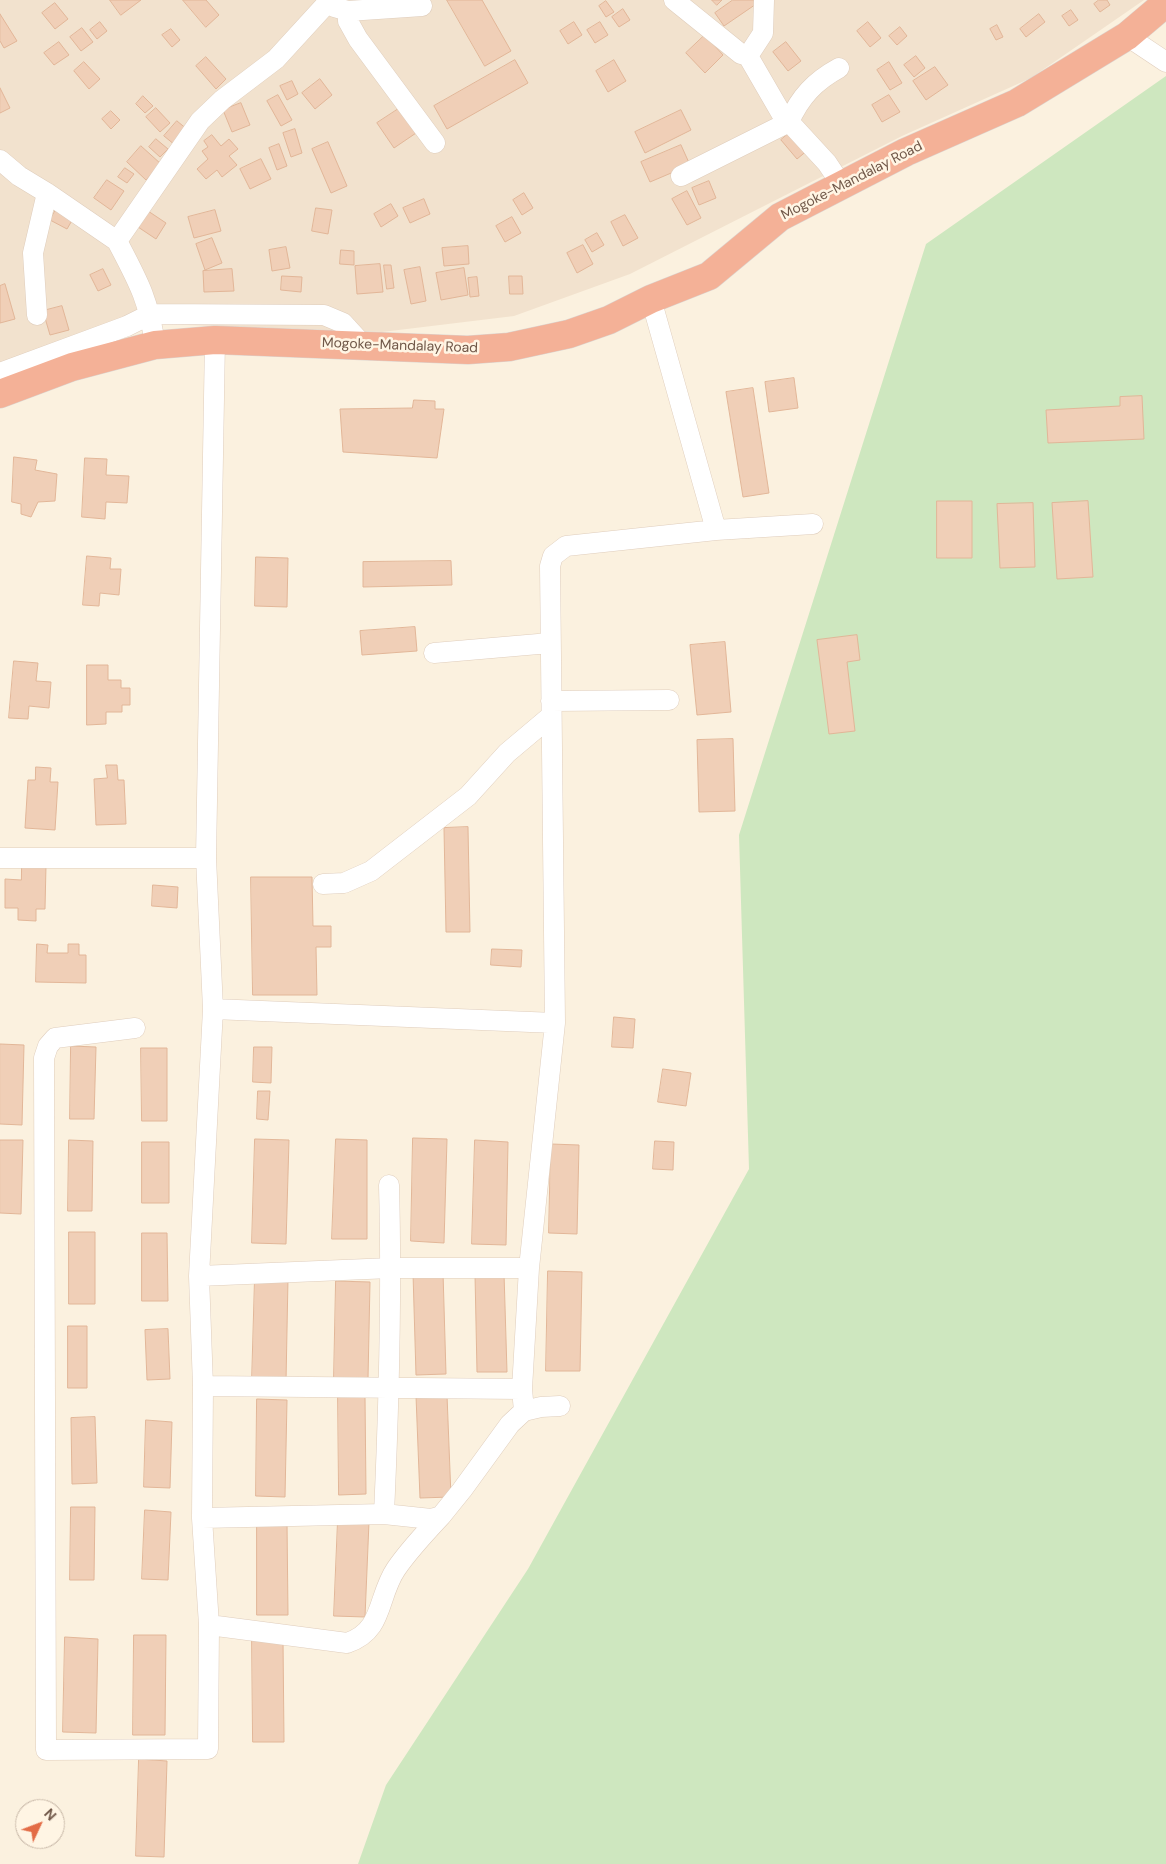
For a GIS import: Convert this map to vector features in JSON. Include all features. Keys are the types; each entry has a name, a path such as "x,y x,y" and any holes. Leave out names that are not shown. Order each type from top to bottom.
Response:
{"highway":[{"name":"Mogoke-Mandalay Road","path":"0,394 72,367 155,345 215,340 468,350 509,347 569,334 609,320 651,299 709,276 780,217 906,152 1017,103 1127,36 1166,3"}],"street":[{"path":"674,0 741,54 748,56 781,113 827,163 841,184"},
{"path":"748,56 763,33 764,0"},
{"path":"117,241 200,121 222,100 276,59 327,3 348,11 422,6"},
{"path":"348,11 348,20 358,39 435,143"},
{"path":"1127,36 1166,62"},
{"path":"681,176 789,122 794,109 814,84 839,68"},
{"path":"0,160 18,176 47,193 117,241 142,288 150,314 155,345"},
{"path":"37,315 33,253 47,193"},
{"path":"651,299 716,530"},
{"path":"0,373 127,326 150,314 324,315 343,323 364,346"},
{"path":"135,1028 55,1038 48,1046 44,1058 46,1750 208,1749 209,1625 202,1518 203,1386 199,1276 213,1009 206,858 215,340"},
{"path":"524,1411 522,1389 529,1268 555,1023 550,643 550,566 553,556 557,550 566,546 716,530 813,524"},
{"path":"434,653 550,643"},
{"path":"323,884 344,883 371,871 468,796 551,708 669,700"},
{"path":"0,858 206,858"},
{"path":"213,1009 555,1023"},
{"path":"384,1514 390,1389 391,1268 389,1185"},
{"path":"199,1276 391,1268 529,1268"},
{"path":"203,1386 522,1389"},
{"path":"209,1625 347,1643 361,1638 371,1628 395,1571 440,1516 510,1424 524,1411 541,1407 560,1406"},
{"path":"202,1518 384,1514 431,1519 440,1516"}],"shaded area":[{"path":"0,0 1144,0 1031,78 902,136 630,274 514,316 382,332 131,323 0,369"}],"green space":[{"path":"1166,76 1166,1864 358,1864 386,1785 528,1569 749,1169 739,835 926,244"}],"building":[{"path":"110,0 141,0 121,15"},
{"path":"183,0 206,0 219,15 206,27"},
{"path":"447,0 482,0 511,51 485,66"},
{"path":"712,0 722,0 717,5"},
{"path":"733,0 762,0 724,26 715,13"},
{"path":"1099,0 1107,0 1110,5 1100,12 1094,4"},
{"path":"606,1 614,12 606,17 599,6"},
{"path":"55,3 68,19 55,29 42,13"},
{"path":"623,9 630,20 619,27 612,17"},
{"path":"1071,10 1078,20 1069,26 1062,16"},
{"path":"0,14 17,41 4,48 0,41"},
{"path":"1039,14 1045,22 1026,37 1020,29"},
{"path":"100,22 107,31 97,39 90,30"},
{"path":"574,22 582,35 568,44 560,31"},
{"path":"600,22 608,35 595,43 587,30"},
{"path":"868,22 881,38 870,47 857,31"},
{"path":"997,25 1003,37 996,40 990,29"},
{"path":"900,27 907,36 897,45 889,36"},
{"path":"82,28 93,42 81,51 70,37"},
{"path":"171,29 180,40 172,47 162,35"},
{"path":"705,35 723,55 705,73 686,53"},
{"path":"59,42 69,55 54,65 44,53"},
{"path":"786,42 801,61 788,71 773,52"},
{"path":"916,56 925,68 914,77 904,65"},
{"path":"206,57 226,79 216,89 196,66"},
{"path":"515,60 528,83 447,129 434,106"},
{"path":"614,60 626,81 608,92 596,71"},
{"path":"84,62 100,79 89,89 74,71"},
{"path":"889,62 902,83 890,90 877,70"},
{"path":"935,67 948,85 926,100 913,81"},
{"path":"320,79 332,95 315,109 302,93"},
{"path":"292,81 298,94 287,100 280,86"},
{"path":"0,88 10,108 0,113"},
{"path":"278,95 292,120 281,126 267,101"},
{"path":"889,95 900,112 882,122 872,105"},
{"path":"143,96 153,106 145,113 136,104"},
{"path":"241,103 250,125 232,132 223,110"},
{"path":"403,106 419,131 394,148 377,123"},
{"path":"156,108 170,123 160,132 146,117"},
{"path":"681,110 691,130 645,153 635,132"},
{"path":"111,111 120,120 111,129 102,119"},
{"path":"177,121 188,130 175,145 164,136"},
{"path":"295,129 302,153 291,157 283,133"},
{"path":"793,130 809,149 797,159 781,140"},
{"path":"212,135 221,146 229,139 238,149 229,156 237,165 222,177 217,170 206,179 197,169 208,159 202,151 208,147 204,141"},
{"path":"156,139 168,149 160,157 149,147"},
{"path":"328,142 347,186 331,193 312,149"},
{"path":"279,144 287,166 277,170 269,148"},
{"path":"681,145 690,165 650,182 641,162"},
{"path":"141,146 161,164 146,180 127,162"},
{"path":"261,159 271,179 250,189 240,169"},
{"path":"125,168 134,174 127,183 118,177"},
{"path":"107,180 124,191 111,210 94,198"},
{"path":"709,181 716,198 699,205 692,188"},
{"path":"687,191 701,218 687,225 672,199"},
{"path":"524,193 533,208 522,215 513,200"},
{"path":"424,199 430,214 410,223 403,208"},
{"path":"391,204 398,216 381,227 374,214"},
{"path":"57,208 74,217 67,229 50,220"},
{"path":"316,208 332,210 328,234 312,231"},
{"path":"215,210 221,231 194,238 188,217"},
{"path":"148,211 166,223 156,239 138,227"},
{"path":"625,215 638,238 623,246 611,222"},
{"path":"512,217 521,233 505,242 496,226"},
{"path":"597,233 604,245 592,252 585,240"},
{"path":"212,238 222,263 205,270 196,244"},
{"path":"583,245 593,264 577,273 567,253"},
{"path":"468,246 469,264 444,266 442,248"},
{"path":"286,247 290,268 272,271 269,250"},
{"path":"341,250 354,251 354,265 340,264"},
{"path":"380,264 383,292 357,294 355,266"},
{"path":"384,265 391,265 394,288 387,289"},
{"path":"420,267 426,301 411,304 404,270"},
{"path":"464,268 468,295 441,300 436,273"},
{"path":"103,269 111,285 98,291 90,275"},
{"path":"232,269 234,291 204,292 203,271"},
{"path":"282,276 302,277 301,292 281,290"},
{"path":"509,276 522,276 523,294 510,294"},
{"path":"477,277 479,296 470,297 468,278"},
{"path":"5,284 15,319 0,323 0,286"},
{"path":"62,306 69,330 50,335 43,311"},
{"path":"794,378 798,408 769,412 765,382"},
{"path":"753,388 769,493 743,497 726,392"},
{"path":"1142,396 1144,439 1048,443 1046,410 1120,406 1120,397"},
{"path":"414,400 435,401 435,409 444,409 437,458 343,452 340,409 412,408"},
{"path":"14,457 37,460 35,470 57,474 55,501 38,502 31,517 21,514 21,504 12,502"},
{"path":"85,458 107,459 106,475 129,476 127,503 106,502 105,519 82,517"},
{"path":"937,501 972,501 972,558 937,558"},
{"path":"1088,501 1093,577 1057,579 1052,503"},
{"path":"1033,503 1035,567 1000,568 997,504"},
{"path":"87,556 111,558 110,569 121,569 119,595 100,593 99,606 83,605"},
{"path":"256,557 288,558 287,607 255,606"},
{"path":"451,561 452,585 363,587 363,562"},
{"path":"415,627 417,651 362,655 360,631"},
{"path":"857,635 860,660 847,662 855,731 829,734 817,640"},
{"path":"725,642 731,712 697,715 690,645"},
{"path":"14,661 38,663 36,681 51,682 49,708 29,706 28,719 9,718"},
{"path":"87,665 108,665 108,680 121,680 121,688 130,688 130,705 122,705 122,712 106,712 106,724 87,725"},
{"path":"733,739 735,811 699,812 697,740"},
{"path":"106,765 117,765 118,780 124,780 126,824 96,825 94,779 107,778"},
{"path":"36,767 51,768 50,782 58,782 55,830 25,828 28,780 35,780"},
{"path":"468,827 470,932 446,932 444,828"},
{"path":"22,865 46,865 45,909 36,909 36,921 18,920 18,908 5,908 5,879 21,880"},
{"path":"251,877 312,877 313,926 331,926 331,947 316,947 317,995 253,995"},
{"path":"153,885 178,887 177,908 152,906"},
{"path":"37,944 48,945 47,953 68,953 68,944 79,944 79,955 86,955 86,983 36,982"},
{"path":"492,949 522,950 521,967 491,965"},
{"path":"614,1017 635,1019 633,1048 612,1047"},
{"path":"0,1044 24,1045 22,1125 0,1124"},
{"path":"71,1046 96,1047 94,1119 70,1119"},
{"path":"254,1047 272,1047 271,1083 253,1082"},
{"path":"141,1048 167,1048 167,1121 142,1121"},
{"path":"663,1069 691,1073 686,1106 658,1102"},
{"path":"258,1091 270,1091 268,1120 257,1119"},
{"path":"413,1138 447,1139 444,1243 411,1241"},
{"path":"255,1139 289,1140 286,1244 252,1243"},
{"path":"336,1139 367,1140 367,1239 332,1239"},
{"path":"0,1140 23,1140 21,1214 0,1213"},
{"path":"69,1140 93,1141 92,1211 68,1211"},
{"path":"475,1140 508,1142 506,1245 472,1244"},
{"path":"655,1141 674,1142 673,1170 653,1169"},
{"path":"142,1142 169,1142 169,1203 142,1203"},
{"path":"551,1144 579,1145 577,1234 549,1233"},
{"path":"69,1232 95,1232 95,1304 69,1304"},
{"path":"142,1233 167,1233 168,1301 142,1301"},
{"path":"548,1271 582,1272 580,1371 546,1371"},
{"path":"443,1272 446,1374 416,1375 413,1273"},
{"path":"504,1273 507,1372 477,1372 475,1274"},
{"path":"255,1277 288,1278 286,1382 252,1381"},
{"path":"336,1281 370,1282 368,1379 334,1378"},
{"path":"68,1326 87,1326 87,1388 68,1388"},
{"path":"168,1329 170,1379 147,1380 145,1330"},
{"path":"447,1395 451,1497 420,1498 416,1396"},
{"path":"338,1396 365,1396 366,1494 339,1495"},
{"path":"257,1399 287,1400 285,1497 256,1496"},
{"path":"95,1417 97,1483 72,1484 71,1418"},
{"path":"146,1420 172,1422 170,1488 144,1487"},
{"path":"71,1507 95,1507 94,1580 70,1580"},
{"path":"145,1510 171,1512 168,1580 142,1579"},
{"path":"338,1520 369,1522 365,1617 334,1616"},
{"path":"257,1522 287,1522 288,1615 257,1615"},
{"path":"134,1635 166,1635 165,1735 133,1735"},
{"path":"65,1637 98,1639 96,1733 63,1732"},
{"path":"252,1639 283,1639 284,1742 253,1742"},
{"path":"139,1759 167,1761 164,1857 136,1856"}]}
